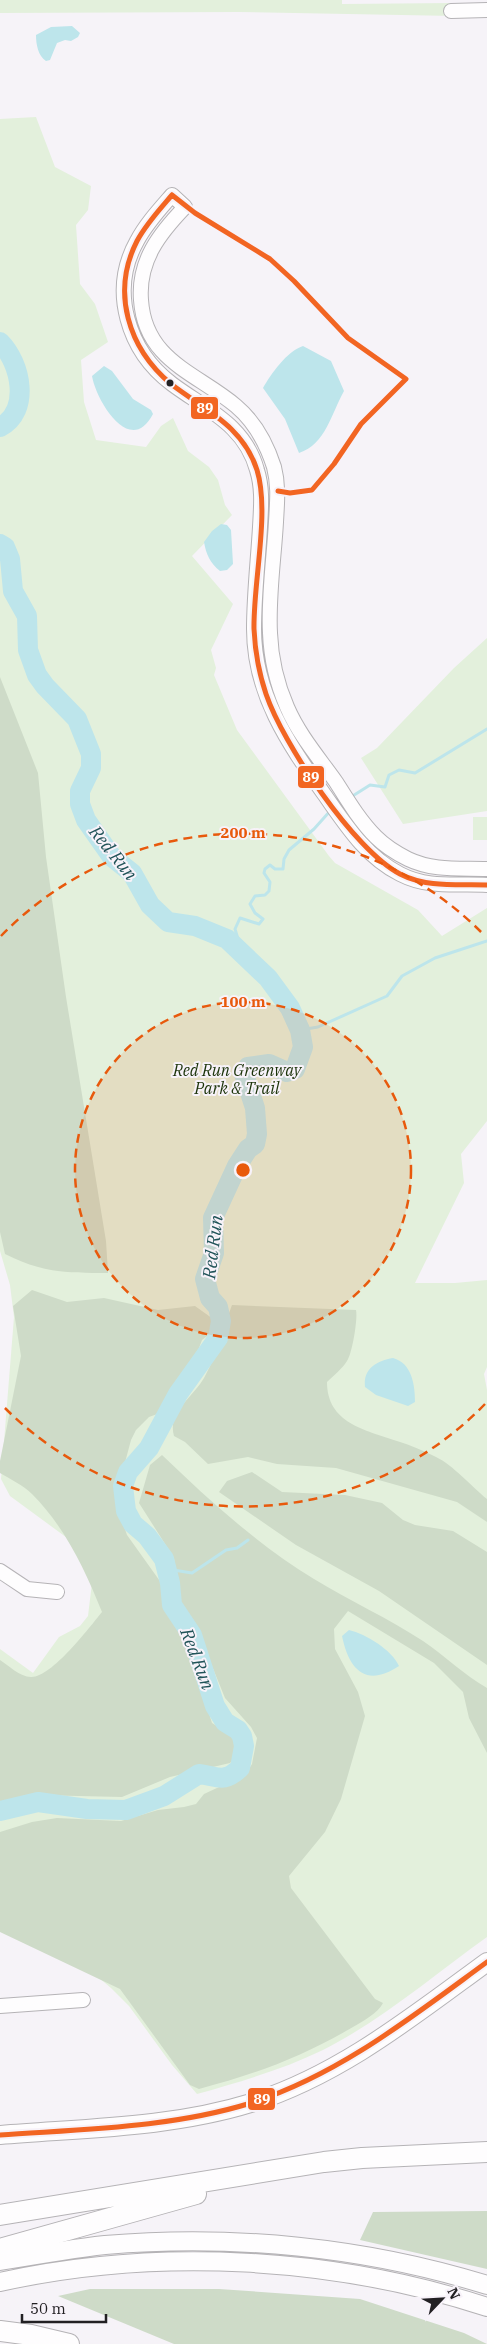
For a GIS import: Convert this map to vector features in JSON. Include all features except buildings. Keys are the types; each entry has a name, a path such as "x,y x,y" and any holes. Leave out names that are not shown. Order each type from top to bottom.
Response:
{"highway":[{"path":"0,2215 324,2162 404,2155 487,2152"},
{"path":"0,2249 223,2187 404,2155"},
{"path":"0,2330 69,2344"},
{"path":"0,2342 17,2344"}],"main road":[{"path":"0,2135 178,2119 221,2111 266,2098 314,2077 358,2053 487,1962"},
{"path":"0,2261 104,2246 160,2242 227,2242 305,2248 356,2255 426,2269 487,2286"},
{"path":"0,2282 90,2268 149,2263 220,2262 297,2268 351,2275 417,2288 487,2307"}],"street":[{"path":"451,11 487,10"},
{"path":"487,869 447,869 420,864 385,846 365,826 295,723 287,706 274,669 270,630 278,491 268,450 254,426 236,406 184,372 162,351 145,323 140,290 146,261 158,238 185,207 172,195 145,228 130,256 124,292 125,311 130,329 148,361 173,384 234,428 253,455 262,492 254,630 259,674 264,692 281,731 353,835 364,848 386,866 414,880 446,886 487,885"},
{"path":"0,1571 27,1589 57,1592"},
{"path":"0,2006 83,2000"}],"green space":[{"path":"0,0 342,0 342,4 453,3 455,16 238,12 0,13"},
{"name":"Red Run Greenway Park & Trail","path":"36,117 55,167 91,186 88,210 76,225 80,284 95,304 108,342 81,360 84,402 96,440 146,447 161,426 173,418 188,451 209,467 218,480 225,505 232,515 192,556 233,604 211,650 216,668 214,675 237,730 335,863 418,910 442,936 487,908 487,1121 461,1154 464,1183 415,1283 455,1283 487,1280 487,1367 484,1374 487,1390 487,1937 387,2011 323,2050 277,2069 197,2094 172,2065 129,2006 86,1967 0,1931 0,1649 33,1673 59,1637 80,1626 88,1616 94,1566 74,1543 10,1496 1,1479 14,1317 10,1285 0,1251 0,119"},
{"path":"487,638 487,811 403,824 361,758 377,748 454,668"},
{"path":"0,677 38,773 46,857 66,997 106,1241 108,1273 55,1271 31,1265 5,1254 0,1232"},
{"path":"473,817 487,817 487,840 473,840"},
{"path":"32,1290 67,1302 104,1298 158,1310 195,1306 216,1321 211,1333 202,1340 193,1364 160,1413 149,1417 136,1430 131,1440 115,1500 127,1535 162,1584 164,1596 190,1654 212,1723 239,1740 239,1752 230,1763 170,1777 122,1797 35,1795 0,1804 0,1660 23,1675 31,1677 39,1675 49,1670 69,1651 102,1612 89,1580 54,1520 28,1491 0,1473 0,1461 21,1356 13,1306"},
{"path":"232,1305 356,1310 353,1344 349,1357 343,1367 327,1382 333,1407 350,1423 417,1448 449,1465 487,1499 487,1522 457,1502 336,1468 277,1464 248,1457 208,1464 185,1442 174,1436 174,1420 182,1405 204,1378 216,1355 227,1342 228,1316"},
{"path":"162,1455 216,1505 273,1552 314,1579 423,1641 487,1688 487,1753 469,1718 463,1692 434,1663 348,1611 334,1629 335,1649 358,1692 365,1716 341,1799 325,1832 289,1876 291,1888 375,1999 383,2003 378,2010 366,2019 334,2038 297,2056 259,2071 199,2089 190,2085 120,1989 0,1932 0,1832 32,1822 57,1818 121,1821 158,1810 196,1804 204,1794 245,1775 252,1764 257,1738 251,1727 225,1698 196,1627 177,1597 174,1558 139,1503 150,1465"},
{"path":"252,1472 282,1492 345,1495 382,1503 403,1520 415,1525 453,1531 487,1552 487,1665 379,1591 296,1545 219,1492 227,1481"},
{"path":"487,2211 487,2269 360,2240 373,2212"},
{"path":"90,2289 219,2289 360,2299 464,2333 487,2344 174,2344 58,2296"}],"water":[{"path":"72,26 80,33 78,37 71,41 65,40 57,43 50,60 46,61 43,59 38,50 36,35 51,27"},
{"path":"303,346 331,361 344,391 322,435 316,443 299,453 285,419 263,388 285,358"},
{"path":"104,366 112,371 133,399 151,410 153,414 144,426 134,430 125,428 107,410 100,398 92,376"},
{"path":"221,524 227,525 231,530 233,564 227,570 220,571 209,558 204,542 212,531"},
{"path":"393,1358 404,1365 413,1382 415,1402 408,1406 376,1395 365,1387 368,1371 381,1361"},
{"path":"349,1630 363,1635 385,1649 399,1666 377,1675 368,1675 361,1672 354,1666 345,1648 342,1636"}],"waterway":[{"name":"Red Run","path":"0,342 13,362 20,386 16,410 10,420 0,427"},
{"name":"Red Run","path":"0,544 5,547 10,559 13,591 27,616 28,650 37,675 77,719 91,754 91,768 80,791 80,804 86,820 112,857 132,873 150,905 168,922 195,926 227,939 268,978 290,1008 300,1030 303,1047 295,1069 287,1072 269,1064 248,1067 244,1074 255,1108 257,1134 255,1144 248,1149 237,1166 213,1218 214,1253 205,1279 210,1298 218,1307 221,1321 218,1338 178,1394 149,1448 128,1472 123,1486 126,1511 133,1524 147,1536 164,1559 170,1583 172,1605 192,1635 215,1706 225,1722 238,1730 242,1736 244,1746 240,1768 229,1776 220,1778 199,1774 164,1796 126,1810 87,1809 38,1802 0,1811"},
{"path":"351,797 370,785 385,787 389,775 399,770 415,773 487,729"},
{"path":"233,944 238,939 235,929 240,918 259,924 263,919 255,913 250,904 255,896 265,895 269,891 270,882 264,873 265,869 270,865 275,869 283,869 284,859 289,850 314,829 331,810"},
{"path":"300,1030 318,1027 387,996 402,976 435,958 487,941"},
{"path":"167,1569 192,1573 226,1550 237,1548 248,1540"}],"transit line":[{"name":"89","path":"172,195 153,217 137,241 129,260 125,280 128,318 134,336 156,370 171,384 233,430 251,455 257,470 261,487 262,527 254,629 256,654 261,678 275,715 304,767 322,794 362,843 382,861 400,874 421,881 443,884 487,885"},
{"name":"89","path":"172,195 195,213 270,259 294,281 348,338 406,379 361,424 334,464 312,490 290,493 278,491"},
{"name":"89","path":"0,2135 158,2123 189,2118 251,2103 315,2077 345,2060 403,2023 487,1962"}]}
